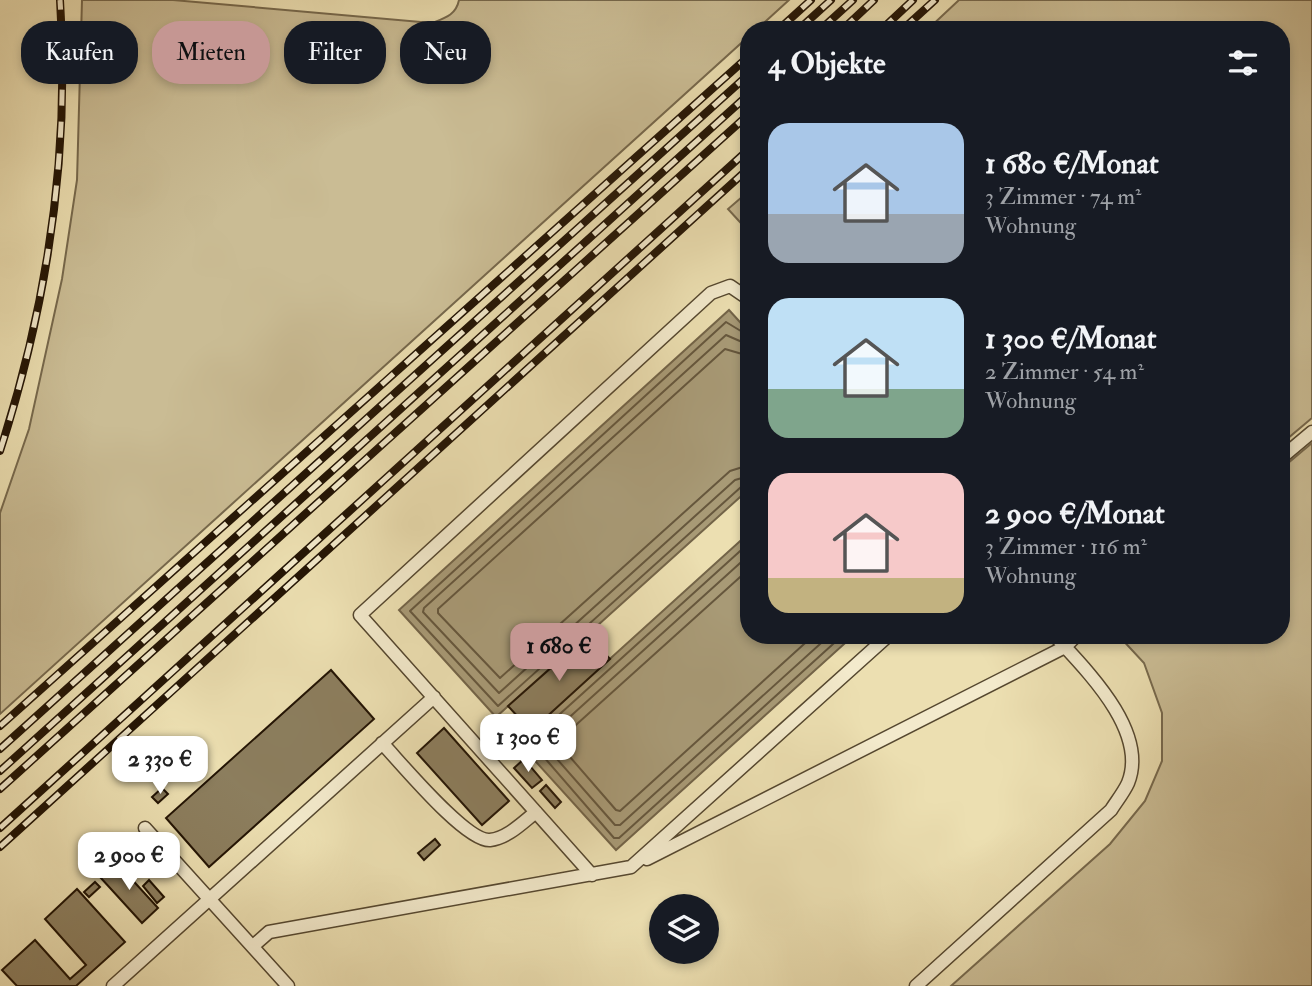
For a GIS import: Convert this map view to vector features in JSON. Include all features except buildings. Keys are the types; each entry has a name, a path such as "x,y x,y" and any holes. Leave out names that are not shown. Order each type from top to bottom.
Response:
{"lane":[{"path":"592,874 360,615 711,293 730,286 740,293"},
{"path":"1290,450 1312,432"},
{"path":"631,867 879,644"},
{"path":"916,986 1111,810 1129,781 1132,748 1119,713 1062,644"},
{"path":"253,946 269,932 631,867 1068,644"},
{"path":"113,986 434,698"},
{"path":"382,743 463,827 481,839 493,840 510,832 536,812"},
{"path":"145,828 288,986"}],"shaded area":[{"path":"82,0 173,0 409,21 400,21 400,84 491,84 491,21 436,21 453,13 459,0 789,0 766,21 740,21 740,44 0,714 0,513 29,429 62,279 77,180 80,84 138,84 138,21 81,21"},
{"path":"959,0 1312,0 1312,418 1290,436 1290,21 937,21"},
{"path":"740,199 740,222 728,209"},
{"path":"1312,443 1312,986 951,986 1110,844 1145,801 1162,761 1162,713 1144,663 1126,644 1290,644 1290,461"}],"water":[{"path":"729,310 740,322 740,497 496,717 399,610"},
{"path":"740,541 740,644 844,644 616,850 518,742"}],"railway":[{"path":"0,451 31,341 51,228 61,115 60,0"},
{"path":"788,21 811,0"},
{"path":"808,21 831,0"},
{"path":"830,21 853,0"},
{"path":"852,21 874,0"},
{"path":"891,21 913,0"},
{"path":"912,21 935,0"},
{"path":"0,726 740,64"},
{"path":"0,749 740,82"},
{"path":"0,771 740,102"},
{"path":"0,789 740,122"},
{"path":"0,828 740,157"},
{"path":"0,847 740,176"}]}
